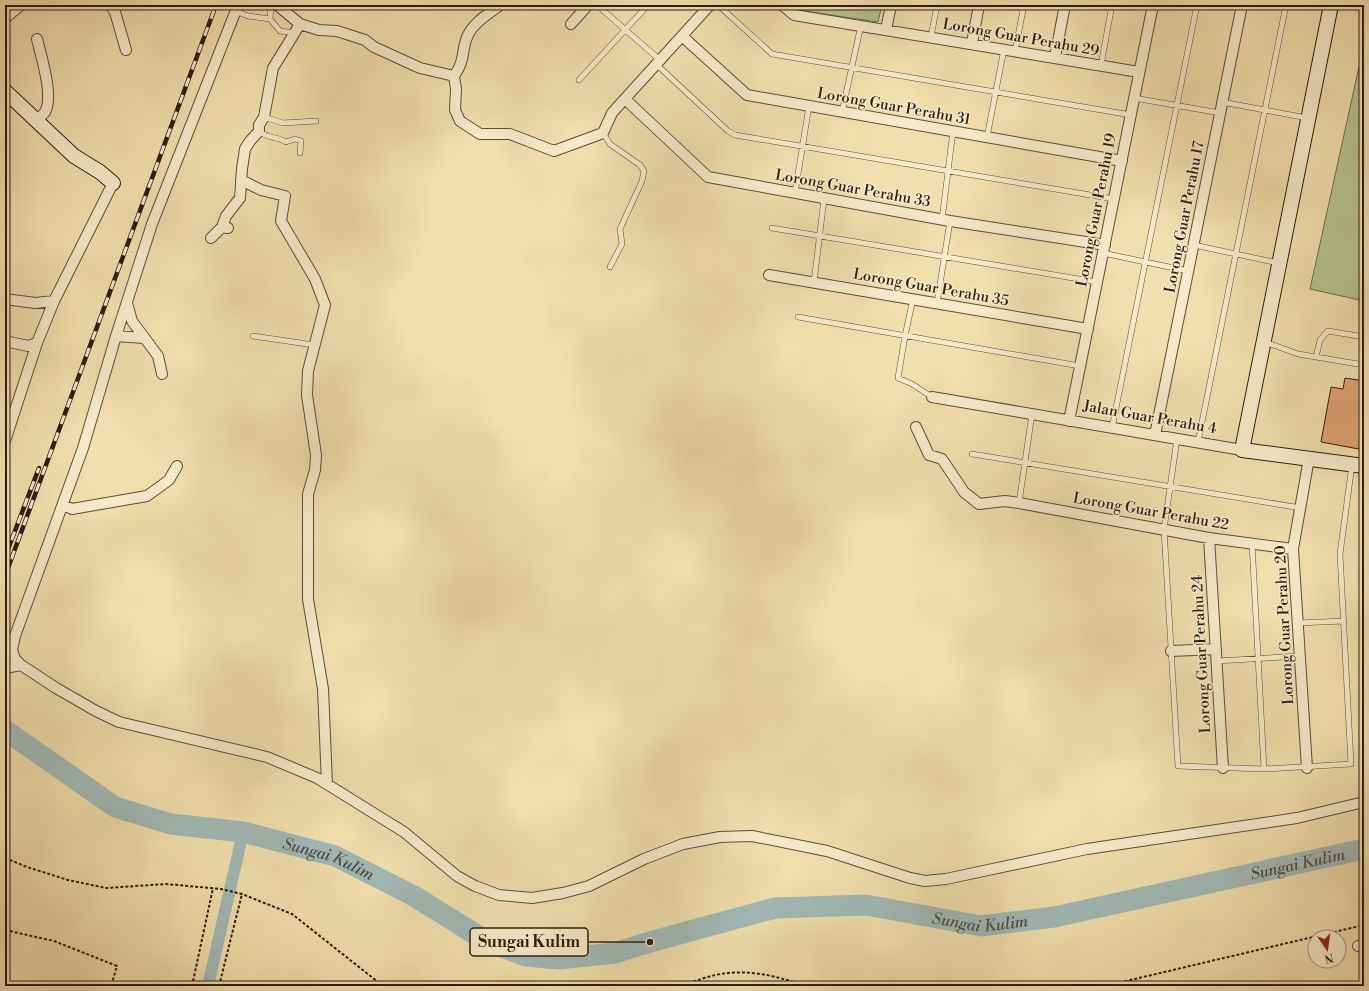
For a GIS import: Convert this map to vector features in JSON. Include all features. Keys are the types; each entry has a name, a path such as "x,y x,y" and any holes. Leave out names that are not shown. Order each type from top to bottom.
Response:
{"street":[{"path":"5,18 21,5"},
{"path":"110,5 115,12 126,50"},
{"path":"277,5 298,29 337,31 365,40 374,47 420,68 454,76"},
{"path":"500,5 479,21 468,35 461,66 454,76 456,89 455,110 460,121 480,134 510,134 554,151 603,133 612,113 710,5"},
{"path":"571,24 588,5"},
{"name":"Lorong Guar Perahu 29","path":"782,5 794,15 972,43 1139,72"},
{"path":"886,30 891,5"},
{"path":"972,43 979,5"},
{"path":"1055,57 1065,5"},
{"name":"Lorong Guar Perahu 19","path":"1069,421 1153,5"},
{"name":"Lorong Guar Perahu 17","path":"1155,435 1242,5"},
{"path":"1242,450 1330,5"},
{"path":"236,8 155,217 126,303 96,406 63,505 15,636 12,650 15,659 21,665 69,696 119,722 267,757 327,784 404,832 457,876 475,886 499,895 532,898 563,893 589,886 614,873 683,844 720,837 752,836 828,851 910,878 926,881 946,879 1087,849 1298,818 1364,802"},
{"path":"211,238 225,228 226,216 240,198 246,149 259,131 259,125 264,117 273,68 298,29"},
{"name":"Lorong Guar Perahu 31","path":"682,36 746,95 1122,161"},
{"path":"36,120 45,113 48,101 46,81 37,39"},
{"path":"5,91 74,156 100,172 112,183 54,300 37,343 5,438"},
{"name":"Lorong Guar Perahu 33","path":"625,99 708,177 1104,249"},
{"path":"241,180 261,190 285,196 281,221 315,279 325,305 308,371 307,395 316,455 315,470 308,494 308,598 323,689 327,784"},
{"name":"Lorong Guar Perahu 35","path":"769,275 1088,329"},
{"path":"5,299 35,302 54,300"},
{"path":"126,303 132,321 158,356 162,374"},
{"path":"116,336 144,338"},
{"path":"5,341 28,346 37,343"},
{"name":"Jalan Guar Perahu 4","path":"932,397 1242,450 1310,458 1358,466"},
{"name":"Lorong Guar Perahu 22","path":"916,427 929,455 942,459 964,492 979,504 1005,501 1019,503 1209,538 1293,549"},
{"name":"Lorong Guar Perahu 20","path":"1306,768 1293,549 1310,458"},
{"path":"63,505 72,509 147,496 169,480 177,466"},
{"name":"Lorong Guar Perahu 24","path":"1209,538 1223,768"},
{"path":"1171,651 1216,649"},
{"path":"5,668 21,665"}],"lane":[{"path":"270,20 271,5"},
{"path":"597,5 625,29 728,131 735,135 1114,199"},
{"path":"579,80 648,5"},
{"path":"718,5 772,54 1131,115"},
{"path":"931,37 937,5"},
{"path":"987,137 996,92 1024,5"},
{"path":"1101,65 1112,5"},
{"path":"1112,428 1197,5"},
{"path":"1198,442 1286,5"},
{"path":"236,8 248,16 270,20 280,31 298,29"},
{"path":"842,112 860,25"},
{"path":"1134,98 1220,113"},
{"path":"1222,102 1308,118"},
{"path":"795,193 809,106"},
{"path":"264,117 282,123 316,121"},
{"path":"259,131 265,137 281,138 286,142 294,139 301,140 300,153"},
{"path":"938,304 944,257 948,171 953,131"},
{"path":"603,133 610,144 640,164 644,171 642,182 620,229 622,244 610,267"},
{"path":"814,282 821,236 824,199"},
{"path":"772,228 1097,282"},
{"path":"1194,245 1279,263"},
{"path":"1104,249 1188,271"},
{"path":"913,299 898,378 912,384 932,397"},
{"path":"798,317 1080,366"},
{"path":"1316,357 1320,340 1328,331 1364,337"},
{"path":"253,336 314,345"},
{"path":"1264,342 1283,350 1364,365"},
{"path":"1019,503 1032,414"},
{"path":"1177,439 1164,529 1178,766 1264,769 1306,768 1350,764 1340,554 1358,466"},
{"path":"972,454 1301,508"},
{"path":"1252,543 1264,769"},
{"path":"1298,623 1343,621"},
{"path":"1217,661 1300,656"}],"path":[{"path":"5,858 27,867 68,880 106,888 166,884 213,888 242,894 292,914 383,986"},
{"path":"192,986 213,888"},
{"path":"219,986 242,894"},
{"path":"1105,986 1364,926"},
{"path":"5,930 54,941 117,966 111,986"},
{"path":"684,986 712,975 743,972 775,975 806,986"}],"green space":[{"path":"791,5 882,5 878,22 797,10"},
{"path":"1364,44 1364,301 1310,289"}],"building":[{"path":"1345,378 1364,381 1364,450 1321,442 1331,387 1343,389"}],"waterway":[{"name":"Sungai Kulim","path":"5,730 115,807 171,824 243,832 335,856 414,896 486,941 526,956 559,959 615,953 775,908 866,905 981,926 1054,917 1364,849"},
{"path":"208,986 243,832"}],"railway":[{"path":"5,576 216,5"},
{"path":"5,557 39,468"}],"place":[{"name":"Sungai Kulim","path":"650,942"}]}
